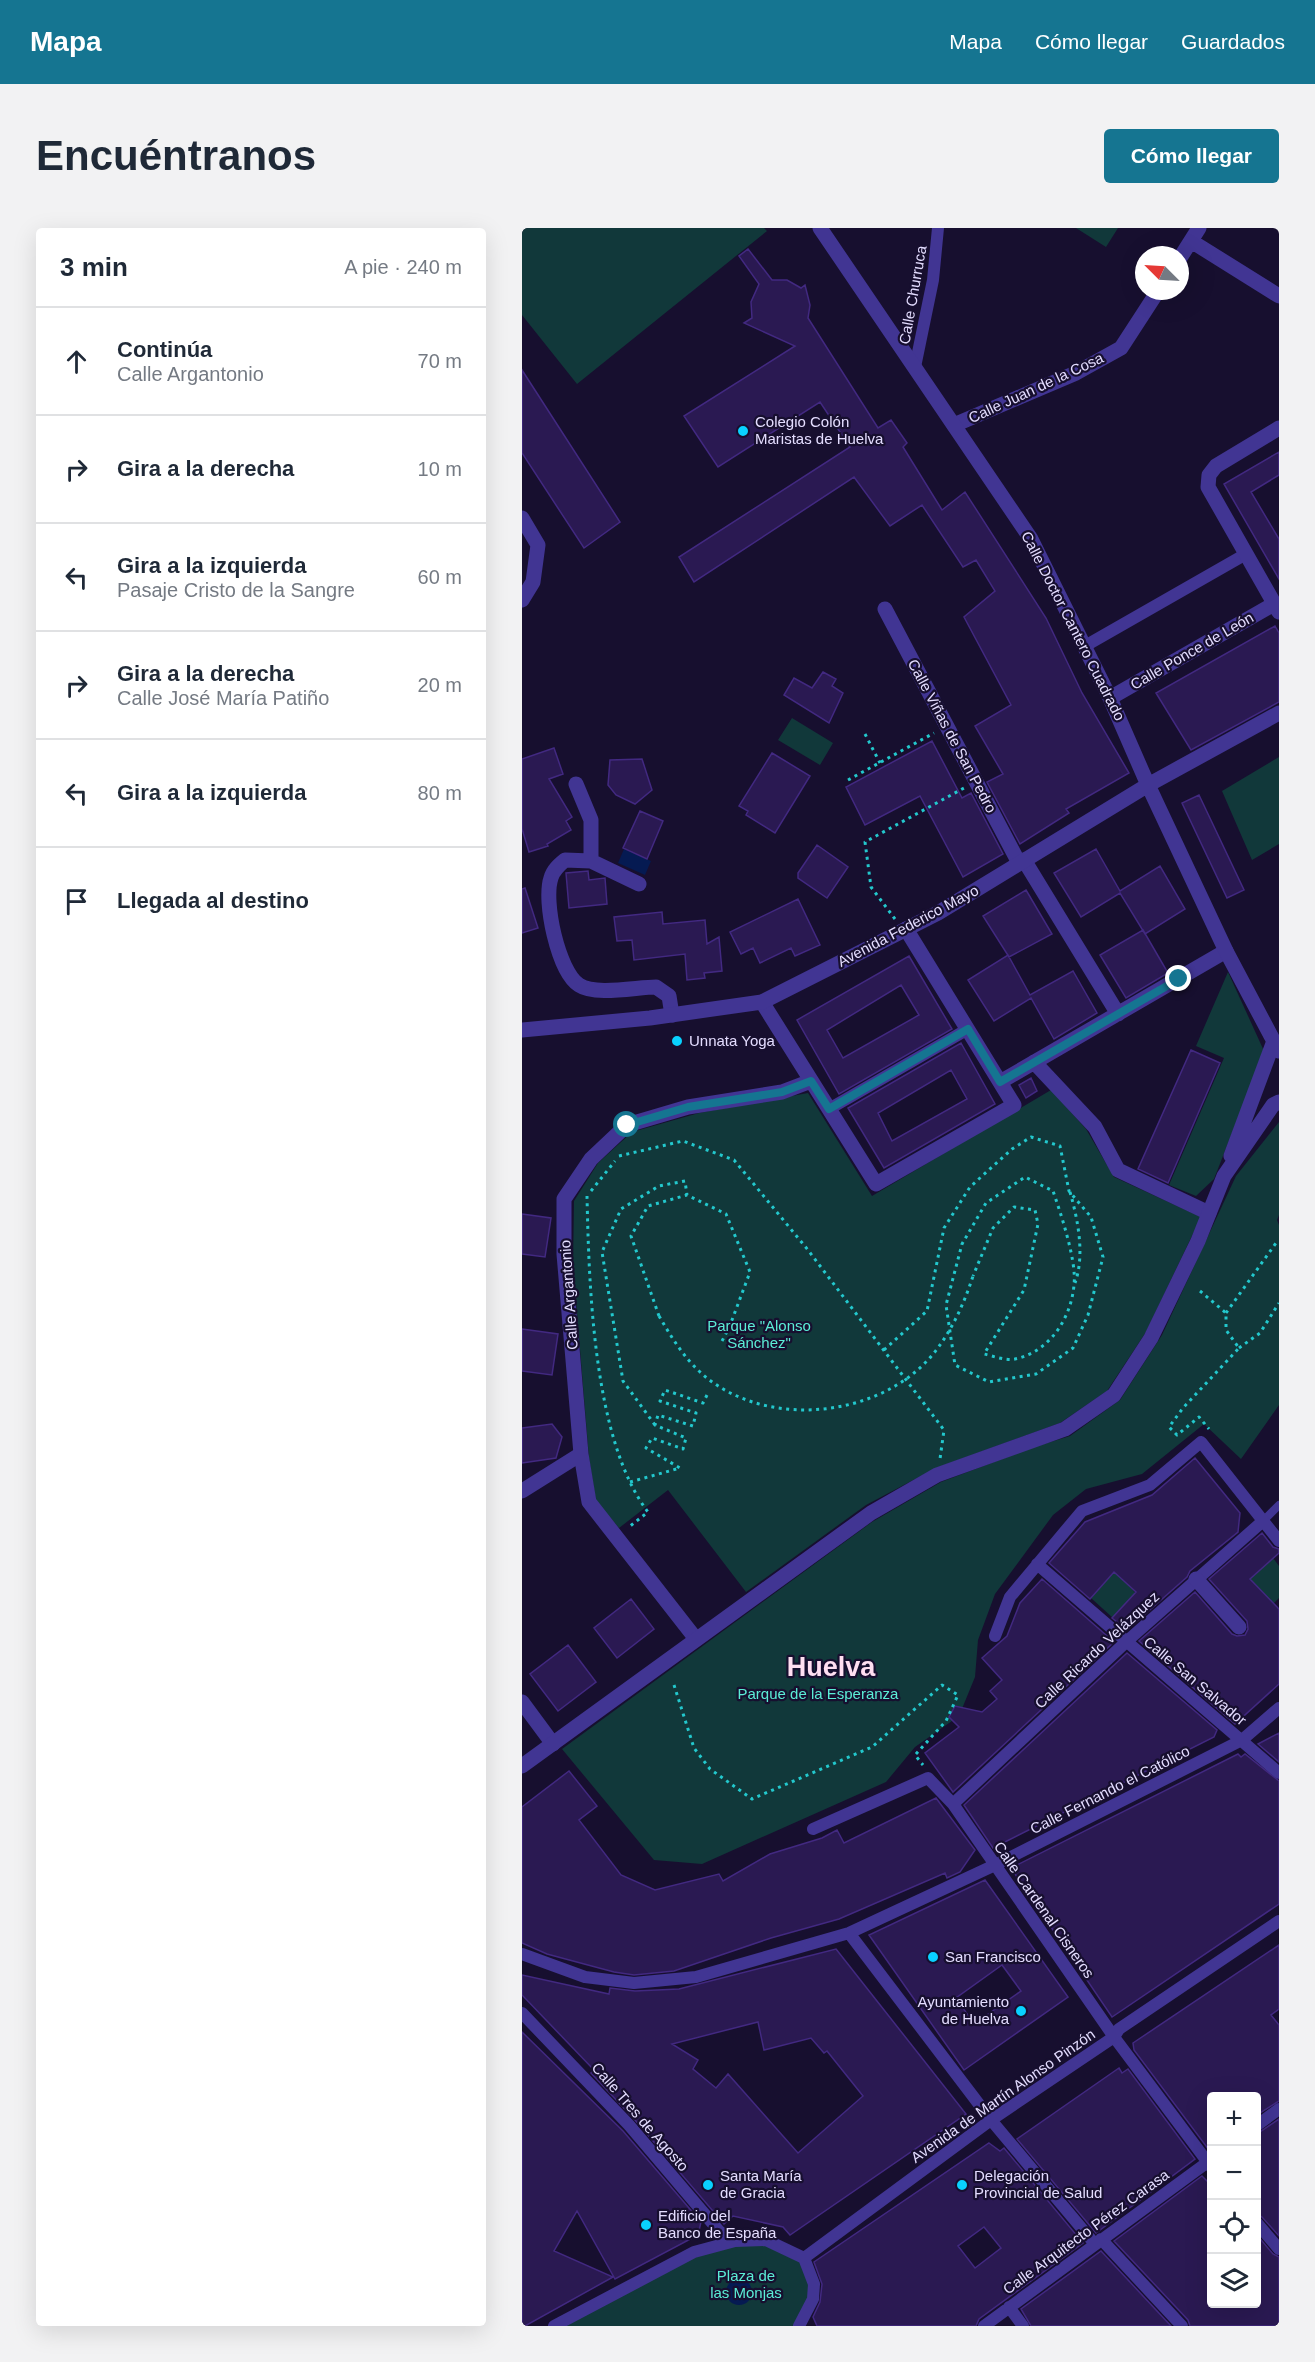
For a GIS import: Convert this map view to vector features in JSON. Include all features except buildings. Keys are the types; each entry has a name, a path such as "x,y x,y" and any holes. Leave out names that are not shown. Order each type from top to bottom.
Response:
{"street":[{"name":"Calle Doctor Cantero Cuadrado","path":"820,228 1031,539 1110,698 1226,951 1276,1046"},
{"name":"Calle Churruca","path":"915,367 933,280 938,228"},
{"path":"1188,246 1199,228"},
{"path":"1191,241 1279,296"},
{"name":"Calle Juan de la Cosa","path":"954,425 1076,373 1121,348 1152,300"},
{"path":"1277,608 1208,487 1209,475 1216,466 1279,428"},
{"path":"522,518 538,545 533,582 522,600"},
{"path":"1085,646 1246,554"},
{"name":"Calle Ponce de León","path":"1110,698 1277,608"},
{"name":"Calle Viñas de San Pedro","path":"885,609 976,782 1022,862 1118,1014"},
{"name":"Avenida Federico Mayo","path":"522,1030 650,1018 762,1002 901,924 1022,862 1148,785 1279,712"},
{"path":"576,784 591,820 591,861"},
{"path":"639,884 591,861 565,860 555,869 550,878 552,924 561,956 570,976 580,986 596,991 656,987 669,996 672,1015"},
{"path":"762,1002 876,1184 1014,1105 901,924"},
{"path":"1000,1082 1226,951"},
{"path":"829,1109 968,1029"},
{"path":"522,1766 871,1513 938,1475 1065,1429 1114,1395 1151,1338 1209,1213 1276,1046"},
{"path":"1034,1062 1095,1128 1118,1170 1209,1213"},
{"name":"Calle Argantonio","path":"696,1639 589,1502 581,1454 564,1254 564,1199 591,1159 627,1125 688,1107 782,1092 811,1081"},
{"path":"1224,1176 1273,1105 1279,1102"},
{"path":"995,1636 1010,1597 1082,1511 1150,1485 1201,1442 1279,1541"},
{"path":"522,1491 581,1454"},
{"path":"522,1481 543,1478"},
{"name":"Calle Ricardo Velázquez","path":"953,1804 1126,1642 1263,1521"},
{"name":"Calle San Salvador","path":"1037,1564 1279,1773"},
{"path":"1196,1579 1239,1627"},
{"path":"522,1702 553,1744"},
{"name":"Calle Fernando el Católico","path":"522,1954 585,1977 634,1983 696,1977 849,1933 995,1865 1242,1740 1279,1708"},
{"name":"Calle Cardenal Cisneros","path":"813,1829 928,1778 953,1804 1114,2037 1207,2159"},
{"name":"Avenida de Martín Alonso Pinzón","path":"804,2258 991,2120 1114,2037 1119,2029 1279,1921"},
{"path":"849,1933 991,2120 1097,2241 1182,2326"},
{"name":"Calle Tres de Agosto","path":"522,2013 629,2125 719,2231 735,2241"},
{"path":"1261,2123 1279,2109"},
{"name":"Calle Arquitecto Pérez Carasa","path":"984,2326 1097,2241 1207,2165"},
{"path":"1261,2227 1279,2249"},
{"path":"555,2326 694,2252 735,2241 766,2240 804,2258 814,2284 813,2299 801,2325"},
{"path":"1009,2307 1023,2326"}],"lane":[{"path":"1263,1521 1279,1505"}],"path":[{"path":"848,780 947,726"},
{"path":"864,734 880,763"},
{"path":"901,924 871,887 865,842 976,782"},
{"path":"722,1341 750,1272 726,1214 687,1194 648,1206 631,1236 659,1316 694,1366 744,1400 776,1408 808,1411 849,1405 881,1393 910,1374 933,1354 951,1328 964,1305 993,1228 1014,1207 1035,1210 1038,1224 1024,1290 984,1354 1014,1359 1042,1350 1063,1325 1080,1269 1077,1218 1060,1146 1031,1137 1012,1149 970,1187 944,1228 927,1311 884,1350"},
{"path":"616,1537 648,1512 622,1465 606,1413 589,1286 587,1196 619,1155 682,1141 734,1160 808,1250 944,1430 938,1475"},
{"path":"1069,1191 1091,1217 1103,1257 1088,1315 1073,1348 1036,1374 988,1382 955,1365 946,1305 962,1244 986,1203 1025,1177 1053,1191 1066,1229 1075,1285"},
{"path":"630,1482 680,1468 646,1448 652,1438 683,1449 686,1438 655,1425 624,1381 602,1251 621,1209 659,1185 685,1181 687,1194"},
{"path":"1239,1348 1226,1330 1226,1313 1276,1243"},
{"path":"1200,1291 1226,1313"},
{"path":"1183,1408 1239,1348 1260,1333 1279,1303"},
{"path":"655,1425 658,1415 693,1426 696,1413 660,1401 665,1390 703,1403 708,1394"},
{"path":"674,1685 694,1748 710,1769 752,1799 872,1747 942,1685 958,1695 946,1721 915,1755 924,1766"}],"green space":[{"path":"522,228 764,228 767,231 577,384 522,315"},
{"path":"1076,228 1118,228 1106,247"},
{"path":"792,718 833,743 820,765 778,740"},
{"path":"1279,757 1279,844 1252,860 1222,791"},
{"path":"1228,972 1264,1051 1214,1179 1196,1196 1169,1185 1224,1058 1196,1046"},
{"name":"Parque \"Alonso Sánchez\"","path":"1051,1090 1086,1129 1114,1177 1201,1217 1146,1332 1107,1391 1060,1423 936,1468 866,1505 746,1592 668,1490 619,1528 596,1501 589,1458 573,1265 574,1201 598,1163 632,1132 699,1113 808,1093 872,1196"},
{"name":"Parque de la Esperanza","path":"1279,1122 1279,1215 1277,1220 1279,1225 1279,1405 1241,1459 1204,1424 1142,1474 1086,1489 1053,1515 995,1594 978,1640 975,1677 959,1716 915,1747 886,1782 702,1864 654,1860 562,1749 872,1522 941,1482 1070,1436 1120,1400 1162,1335 1236,1176"},
{"path":"1273,1558 1279,1566 1279,1598 1273,1604 1250,1579"},
{"path":"1124,1561 1130,1586 1135,1593 1113,1618 1091,1598"},
{"name":"Plaza de las Monjas","path":"766,2240 804,2258 814,2284 799,2326 555,2326 694,2252"}],"shaded area":[{"path":"624,849 651,861 645,875 618,863"},
{"path":"739,2279 748,2283 752,2292 748,2301 739,2305 730,2301 726,2292 730,2283"}],"place":[{"name":"Colegio Colón Maristas de Huelva","path":"743,431"},
{"name":"Unnata Yoga","path":"677,1041"},
{"name":"San Francisco","path":"933,1957"},
{"name":"Ayuntamiento de Huelva","path":"1021,2011"},
{"name":"Santa María de Gracia","path":"708,2185"},
{"name":"Delegación Provincial de Salud","path":"962,2185"},
{"name":"Edificio del Banco de España","path":"646,2225"}],"district":[{"name":"Huelva","path":"831,1667"}],"route":[{"path":"627,1125 688,1107 782,1092 811,1081 829,1109 968,1029 1000,1082 1179,979"}]}
